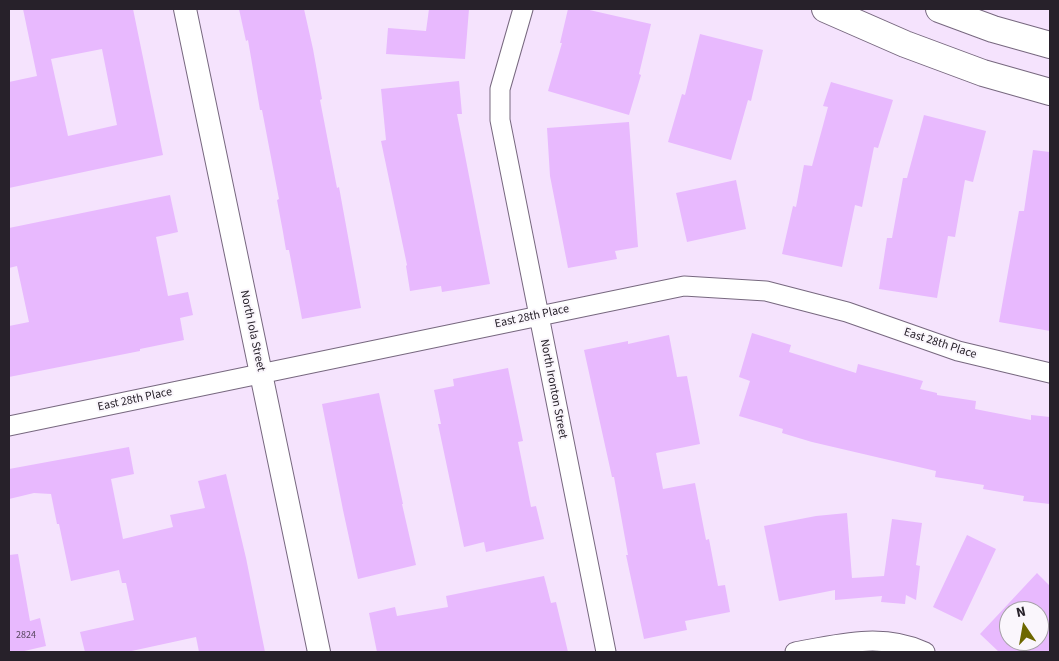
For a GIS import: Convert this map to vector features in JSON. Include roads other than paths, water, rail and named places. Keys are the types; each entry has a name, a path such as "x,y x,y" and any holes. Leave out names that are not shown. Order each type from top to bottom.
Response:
{"main road":[{"path":"825,9 905,44 974,70 1050,92"},
{"path":"938,9 993,29 1050,45"}],"street":[{"name":"North Iola Street","path":"185,9 319,652"},
{"name":"North Ironton Street","path":"522,9 500,89 500,120 606,652"},
{"name":"East 28th Place","path":"9,426 684,286 766,291 847,312 958,351 1050,373"},
{"path":"795,652 838,644 916,648 925,652"}]}
